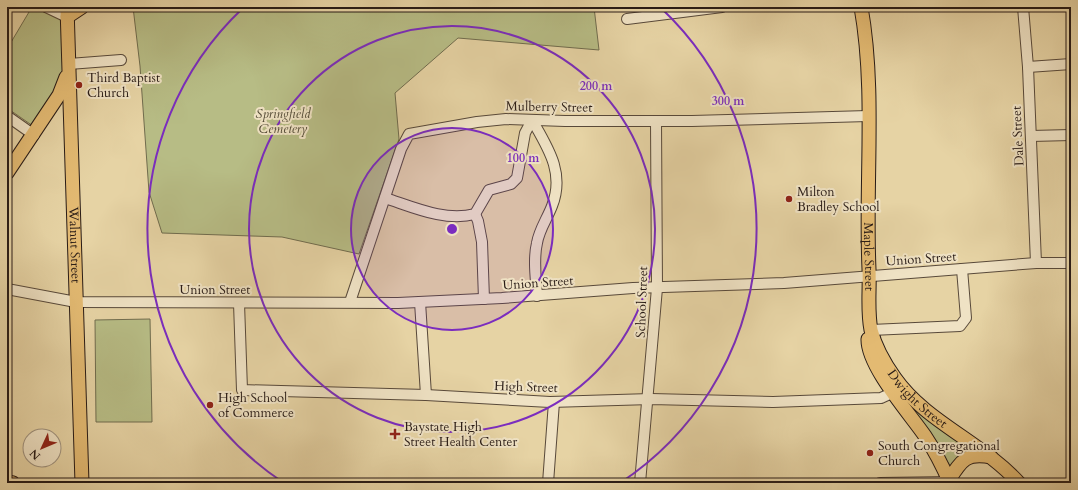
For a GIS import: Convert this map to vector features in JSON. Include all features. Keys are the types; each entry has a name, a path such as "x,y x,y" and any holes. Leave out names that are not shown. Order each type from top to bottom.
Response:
{"main road":[{"path":"67,12 82,7"},
{"name":"Maple Street","path":"861,7 867,49 871,330 867,341 871,354 878,368 930,444 949,482"},
{"name":"Walnut Street","path":"67,12 82,483"},
{"path":"7,174 34,135 63,88 69,64"},
{"path":"34,135 53,116 71,110"},
{"name":"Dwight Street","path":"871,330 890,370 909,395 931,415 993,458 1019,483"},
{"path":"949,482 961,463 969,457 980,455 993,458"},
{"path":"7,482 13,483"}],"street":[{"path":"46,7 67,12"},
{"path":"627,19 722,7"},
{"name":"Dale Street","path":"1023,7 1028,67 1036,263"},
{"path":"69,64 120,60"},
{"path":"1028,67 1071,64"},
{"path":"7,116 34,135"},
{"name":"Mulberry Street","path":"350,302 401,149 408,134 492,120 656,121 816,119 868,116"},
{"path":"385,198 451,216 464,217 475,214 489,190 511,184 517,178 525,133 532,120"},
{"path":"532,120 553,157 557,183 555,198 536,245 535,260 537,296"},
{"name":"School Street","path":"640,483 657,288 655,207 656,121"},
{"path":"1031,136 1071,135"},
{"path":"475,214 478,221 482,242 484,300"},
{"name":"Union Street","path":"7,289 76,302 420,302 484,300 632,288 657,288 707,284 784,283 1036,263 1071,263"},
{"path":"871,330 960,326 966,318 962,269"},
{"path":"420,302 426,395"},
{"name":"High Street","path":"239,303 242,390 426,395 554,402 648,400 785,402 881,398 894,392"},
{"path":"548,483 554,402"},
{"path":"880,483 949,482"}],"green space":[{"path":"32,7 36,7 62,20 63,75 62,81 33,126 7,108 7,49"},
{"name":"Springfield Cemetery","path":"133,7 594,7 599,50 458,38 395,93 399,139 359,254 282,237 162,233 149,192 140,66"},
{"path":"150,319 152,422 96,422 95,320"},
{"path":"903,399 906,399 937,426 972,452 951,467"}],"place":[{"name":"Third Baptist Church","path":"79,85"},
{"name":"Milton Bradley School","path":"789,199"},
{"name":"High School of Commerce","path":"210,405"},
{"name":"Baystate High Street Health Center","path":"395,434"},
{"name":"South Congregational Church","path":"870,453"}]}
